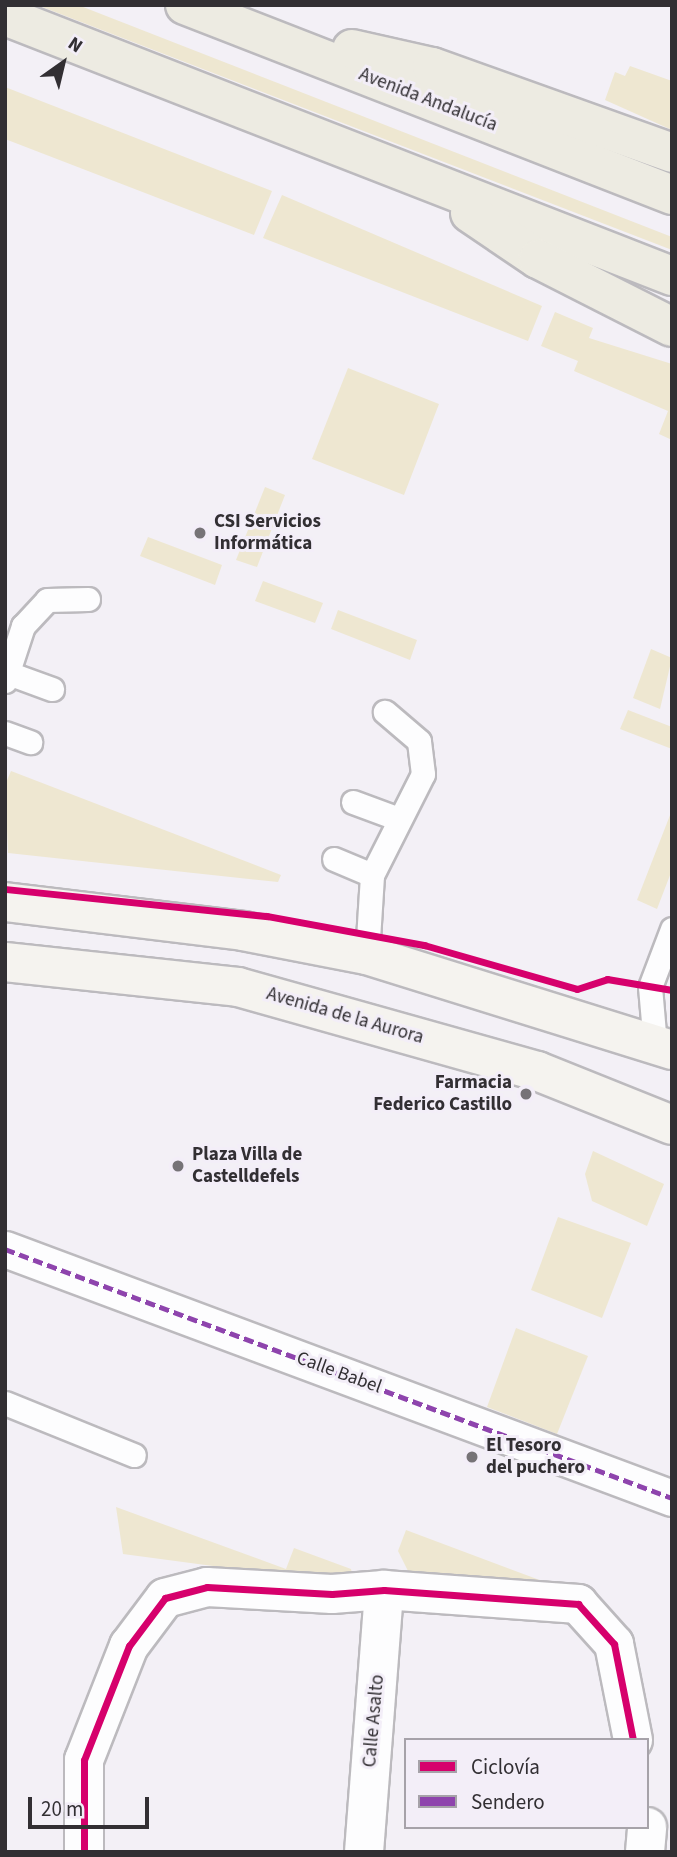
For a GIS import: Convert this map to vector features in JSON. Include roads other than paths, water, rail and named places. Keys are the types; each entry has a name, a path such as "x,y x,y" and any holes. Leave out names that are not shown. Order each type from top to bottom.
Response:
{"main road":[{"name":"Avenida Andalucía","path":"184,5 672,195"},
{"path":"5,16 411,172 672,276"},
{"path":"227,21 432,67 672,153"},
{"path":"411,172 538,259 672,327"},
{"path":"5,902 243,931 367,954 664,1047"},
{"name":"Avenida de la Aurora","path":"5,962 237,987 537,1071 672,1125"}],"street":[{"name":"Calle Babel","path":"5,1248 672,1498"},
{"path":"84,1852 80,1801 84,1760 102,1706 129,1646 165,1598 207,1587 332,1594 384,1590 578,1604 614,1644 634,1738"},
{"name":"Calle Asalto","path":"364,1852 384,1590"},
{"path":"645,1852 647,1829"}],"lane":[{"path":"52,689 6,677 23,626 47,600 88,599"},
{"path":"367,954 372,875 423,774 419,741 385,712"},
{"path":"5,733 30,742"},
{"path":"353,802 399,819"},
{"path":"334,859 372,875"},
{"path":"664,1047 650,986 672,929"},
{"path":"5,1403 134,1455"}],"place":[{"name":"CSI Servicios Informática","path":"200,533"},
{"name":"Farmacia Federico Castillo","path":"526,1094"},
{"name":"Plaza Villa de Castelldefels","path":"178,1166"},
{"name":"El Tesoro del puchero","path":"472,1457"}]}
